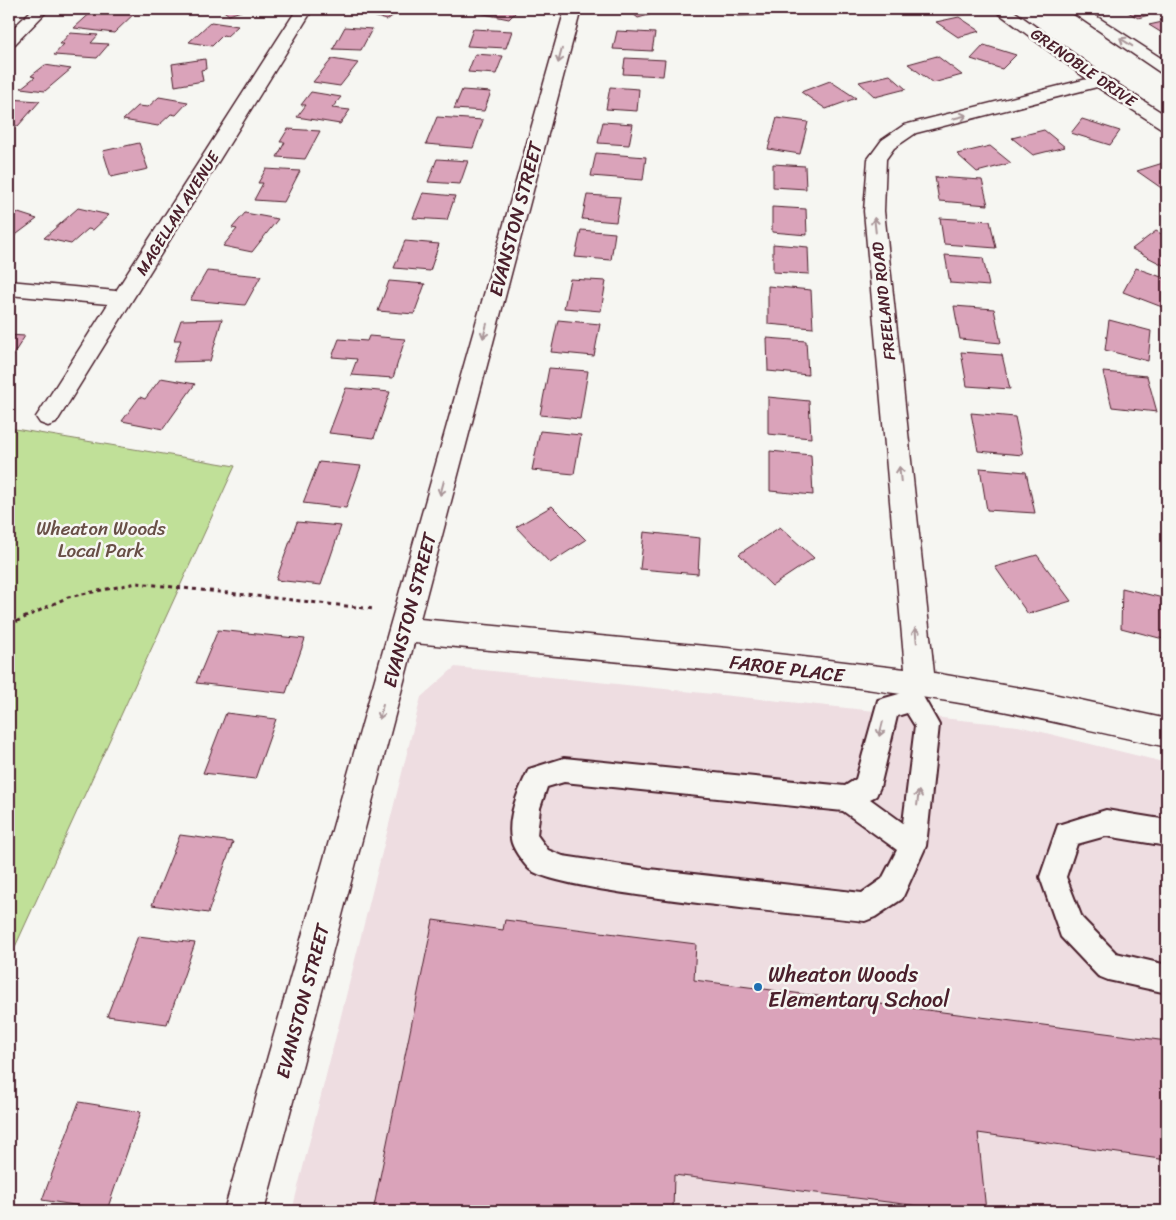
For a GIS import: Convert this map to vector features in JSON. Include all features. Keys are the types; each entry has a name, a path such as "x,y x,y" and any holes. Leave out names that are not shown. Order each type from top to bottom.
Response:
{"street":[{"path":"9,41 41,9"},
{"name":"MAGELLAN AVENUE","path":"48,417 305,9"},
{"name":"EVANSTON STREET","path":"244,1211 573,9"},
{"name":"GRENOBLE DRIVE","path":"1001,9 1100,81 1167,124"},
{"path":"1075,9 1167,69"},
{"name":"FREELAND ROAD","path":"917,693 874,211 876,159 888,144 910,129 1100,81"},
{"path":"9,288 123,298"},
{"name":"FAROE PLACE","path":"406,622 706,658 917,693 1076,711 1167,732"}],"lane":[{"path":"848,799 867,787 887,708 917,693 927,725 913,846 892,889 865,907 649,883 563,869 539,860 524,839 525,812 530,794 538,778 564,770 848,799 913,846"},
{"path":"1167,833 1106,823 1067,834 1053,876 1071,927 1108,966 1167,979"}],"path":[{"path":"9,625 68,597 137,583 240,593 406,622"}],"shaded area":[{"name":"Wheaton Woods Elementary School","path":"455,667 1018,726 1167,763 1167,1211 292,1211 421,697"}],"green space":[{"name":"Wheaton Woods Local Park","path":"9,428 235,466 9,960"}],"building":[{"path":"95,9 139,9 114,33 74,28"},
{"path":"221,9 247,9 229,15"},
{"path":"402,9 387,20 351,10"},
{"path":"483,9 519,9 509,19 479,13"},
{"path":"627,9 665,9 667,10 638,18"},
{"path":"688,9 721,9 721,10 688,11"},
{"path":"735,9 769,9 771,15 737,16"},
{"path":"1123,9 1152,9 1159,12 1138,18"},
{"path":"959,17 980,31 958,37 936,22"},
{"path":"1167,21 1167,36 1149,25"},
{"path":"211,22 238,26 227,36 223,35 212,46 189,42"},
{"path":"345,27 372,29 361,50 333,49"},
{"path":"473,29 512,31 506,48 467,46"},
{"path":"617,31 655,33 652,51 613,49"},
{"path":"70,33 98,35 91,43 109,44 97,58 54,55 64,44 60,44"},
{"path":"984,45 1016,55 1002,69 971,59"},
{"path":"475,54 503,56 496,74 468,72"},
{"path":"937,56 962,75 933,83 908,64"},
{"path":"625,58 665,60 663,76 623,74"},
{"path":"205,59 206,69 201,70 203,81 175,86 172,64"},
{"path":"332,59 358,63 340,86 313,82"},
{"path":"45,65 71,69 45,91 21,88 35,77 31,76"},
{"path":"890,75 906,89 875,97 859,82"},
{"path":"830,81 856,98 826,109 801,92"},
{"path":"610,87 639,89 637,111 606,109"},
{"path":"462,90 491,92 484,111 454,109"},
{"path":"311,92 341,97 332,108 350,110 340,124 297,117 306,105 301,105"},
{"path":"159,97 188,102 176,115 171,114 158,126 123,120 138,106 148,107"},
{"path":"9,99 40,101 18,126 9,126"},
{"path":"437,117 483,120 473,148 426,144"},
{"path":"777,118 808,122 800,154 768,149"},
{"path":"1082,119 1120,131 1110,145 1071,133"},
{"path":"603,122 633,124 629,145 598,143"},
{"path":"288,129 320,131 305,159 277,157 285,142 280,142"},
{"path":"1044,130 1065,147 1033,155 1012,138"},
{"path":"139,143 148,169 111,177 103,151"},
{"path":"990,146 1011,163 977,172 957,154"},
{"path":"596,153 646,157 643,180 591,176"},
{"path":"437,159 468,161 460,184 428,182"},
{"path":"1163,163 1167,165 1167,192 1137,171"},
{"path":"773,164 805,166 806,189 773,187"},
{"path":"266,169 300,171 284,202 254,200 263,183 258,183"},
{"path":"935,177 982,180 988,205 939,201"},
{"path":"423,193 455,196 447,220 413,218"},
{"path":"587,195 620,197 616,222 582,219"},
{"path":"772,207 806,209 807,235 772,232"},
{"path":"78,208 109,215 93,230 88,229 71,244 44,238"},
{"path":"9,210 37,219 9,240"},
{"path":"245,213 278,219 252,252 223,246 237,229 232,228"},
{"path":"940,218 990,221 996,248 944,244"},
{"path":"581,230 615,233 611,260 575,257"},
{"path":"1156,231 1167,237 1167,267 1132,249"},
{"path":"405,241 439,244 430,271 394,268"},
{"path":"773,244 808,247 809,274 773,272"},
{"path":"945,255 983,258 989,286 950,283"},
{"path":"1136,268 1167,279 1167,297 1162,307 1123,292"},
{"path":"207,271 261,276 245,305 190,300"},
{"path":"570,279 606,281 601,311 564,308"},
{"path":"389,281 425,284 414,314 378,311"},
{"path":"768,286 811,290 813,328 768,324"},
{"path":"954,306 994,309 1001,343 960,339"},
{"path":"222,319 210,361 173,362 181,340 174,340 181,320"},
{"path":"558,320 600,324 594,356 551,352"},
{"path":"1109,320 1151,331 1148,361 1105,350"},
{"path":"9,335 25,336 9,361"},
{"path":"369,336 405,339 393,378 351,375 357,359 332,357 339,339 367,341"},
{"path":"767,338 806,341 808,375 768,371"},
{"path":"961,352 1002,355 1010,389 967,386"},
{"path":"549,368 588,371 580,419 540,415"},
{"path":"1103,372 1147,376 1157,412 1112,407"},
{"path":"161,378 195,384 163,429 122,421 140,397 145,399"},
{"path":"346,388 390,392 374,438 329,433"},
{"path":"768,397 809,401 811,438 768,434"},
{"path":"971,413 1015,417 1023,455 978,451"},
{"path":"540,431 581,435 574,474 532,470"},
{"path":"770,451 811,455 813,495 770,491"},
{"path":"319,462 361,466 346,508 303,503"},
{"path":"980,468 1026,472 1035,513 987,510"},
{"path":"552,506 586,540 550,563 516,527"},
{"path":"297,522 341,526 321,585 276,580"},
{"path":"780,527 814,558 772,586 739,554"},
{"path":"644,532 700,538 698,574 640,569"},
{"path":"1037,555 1071,601 1028,614 995,567"},
{"path":"1122,588 1167,599 1167,640 1121,628"},
{"path":"218,630 305,639 286,693 196,683"},
{"path":"226,713 276,719 255,779 203,773"},
{"path":"180,835 233,842 208,913 152,905"},
{"path":"433,920 503,930 505,920 696,944 694,980 1167,1041 1167,1160 978,1133 986,1211 935,1211 935,1208 674,1175 673,1211 373,1211"},
{"path":"138,936 195,943 167,1024 107,1016"},
{"path":"79,1102 141,1112 107,1210 42,1200"}],"place":[{"name":"Wheaton Woods Elementary School","path":"758,987"}]}
